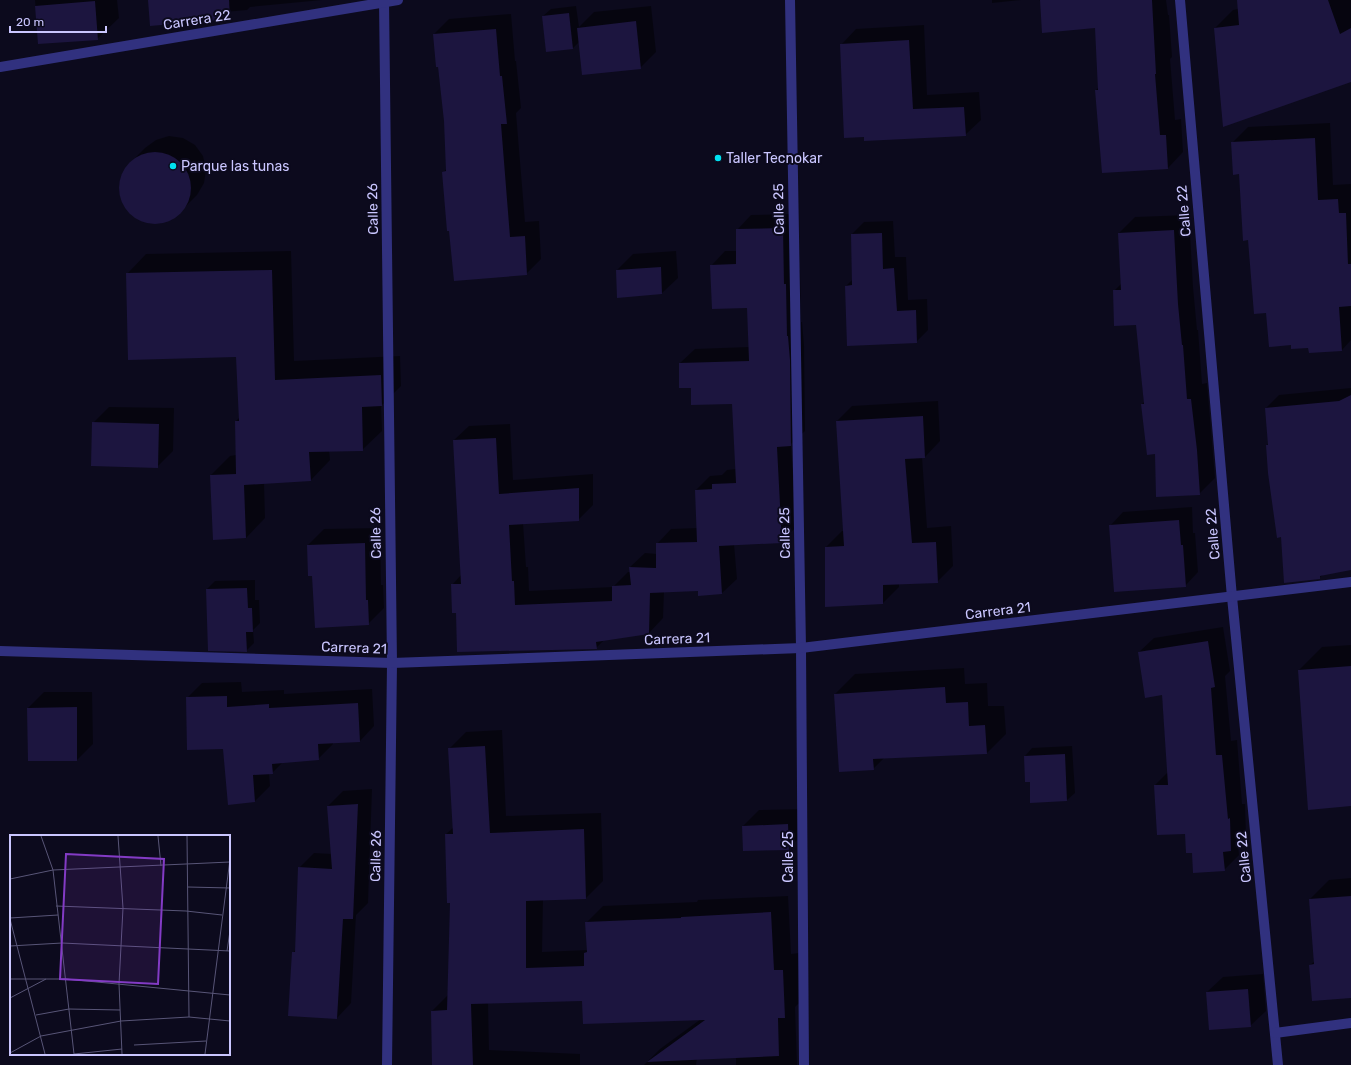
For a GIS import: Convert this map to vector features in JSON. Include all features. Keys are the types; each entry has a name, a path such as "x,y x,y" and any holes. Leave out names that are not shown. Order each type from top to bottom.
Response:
{"street":[{"name":"Carrera 22","path":"0,66 384,1 398,0"},
{"name":"Calle 25","path":"790,0 801,648 804,1065"},
{"name":"Calle 22","path":"1180,0 1232,597 1278,1065"},
{"name":"Calle 26","path":"384,1 392,664 387,1065"},
{"name":"Carrera 21","path":"0,651 392,664 801,648 1351,582"},
{"path":"1275,1033 1351,1023"}],"building":[{"path":"148,0 229,0 230,19 150,26"},
{"path":"1040,0 1152,0 1155,74 1160,135 1166,135 1168,169 1102,173 1095,90 1098,90 1095,28 1042,33"},
{"path":"1237,0 1328,0 1340,34 1351,28 1351,82 1223,127 1214,28 1239,25"},
{"path":"95,1 98,40 38,44 35,6"},
{"path":"569,13 573,49 546,52 542,16"},
{"path":"636,21 641,69 582,75 577,28"},
{"path":"496,29 500,76 502,76 507,124 501,124 510,237 525,236 527,275 454,281 449,231 447,231 442,172 446,171 444,121 433,34"},
{"path":"909,40 913,109 964,107 966,136 864,141 864,137 844,138 840,44"},
{"path":"1315,138 1318,200 1338,199 1339,213 1346,213 1348,264 1351,264 1351,306 1339,307 1342,351 1309,353 1308,348 1291,349 1291,345 1269,347 1266,313 1254,314 1248,240 1243,241 1239,174 1233,175 1231,142"},
{"path":"155,152 175,158 185,168 191,188 185,208 175,218 155,224 135,218 125,208 119,188 125,168 135,158"},
{"path":"783,228 784,284 786,284 787,336 790,360 791,446 777,447 782,543 719,546 722,594 698,596 698,591 650,593 649,634 596,642 597,649 457,652 456,613 452,613 451,584 461,584 453,440 496,438 499,494 579,488 579,521 509,525 515,605 612,601 612,586 631,585 629,567 656,568 656,543 697,542 695,490 712,489 712,484 736,483 732,404 691,405 691,388 679,388 679,363 749,361 747,308 712,309 710,265 736,264 736,229"},
{"path":"1174,230 1178,304 1187,399 1191,399 1197,450 1200,495 1156,497 1155,454 1147,455 1141,404 1144,404 1136,325 1114,326 1113,290 1121,290 1118,233"},
{"path":"882,233 883,269 894,268 897,311 916,310 917,343 847,346 845,286 852,285 851,234"},
{"path":"661,267 662,294 617,298 616,270"},
{"path":"272,270 275,380 381,375 382,406 362,407 363,451 309,452 311,481 244,485 246,538 213,540 210,475 236,474 235,421 239,421 236,357 128,360 126,273"},
{"path":"1351,395 1351,570 1320,576 1320,579 1284,583 1281,537 1277,538 1268,473 1266,445 1268,445 1265,408 1339,401"},
{"path":"923,416 925,458 905,459 912,543 936,542 938,583 883,585 883,604 825,607 825,547 844,546 836,421"},
{"path":"92,422 159,424 158,468 91,466"},
{"path":"1179,520 1181,545 1183,545 1186,587 1114,592 1109,525"},
{"path":"365,543 366,600 368,600 369,625 315,628 312,576 308,576 307,545"},
{"path":"247,588 248,608 252,608 253,632 246,632 247,652 208,651 206,589"},
{"path":"1208,641 1215,687 1211,688 1216,755 1222,755 1228,819 1230,818 1231,851 1223,852 1225,871 1193,873 1192,853 1186,853 1185,834 1157,835 1154,785 1168,785 1162,695 1145,698 1138,652"},
{"path":"1351,666 1351,806 1308,810 1298,670"},
{"path":"945,687 946,703 968,702 969,726 985,725 987,754 873,759 874,770 839,772 834,694"},
{"path":"227,696 227,707 269,704 269,708 358,703 360,742 318,744 319,760 272,764 273,774 253,775 255,802 228,805 223,749 187,750 186,697"},
{"path":"77,707 77,761 28,761 27,708"},
{"path":"485,746 490,833 584,829 586,899 526,901 526,968 584,966 584,953 587,952 585,922 771,912 774,970 783,970 785,1018 778,1018 779,1056 647,1062 705,1020 583,1024 582,1001 471,1004 473,1065 432,1065 431,1011 447,1010 450,903 447,903 445,834 453,834 448,748"},
{"path":"1065,754 1067,801 1030,803 1030,782 1025,782 1024,756"},
{"path":"358,804 353,919 343,919 337,1019 288,1016 292,952 295,952 298,867 332,869 327,806"},
{"path":"788,824 789,850 743,851 742,826"},
{"path":"1351,896 1351,998 1312,1001 1309,965 1314,964 1309,899"},
{"path":"1248,989 1251,1027 1209,1030 1206,992"}],"place":[{"name":"Taller Tecnokar","path":"718,158"},
{"name":"Parque las tunas","path":"173,166"}]}
